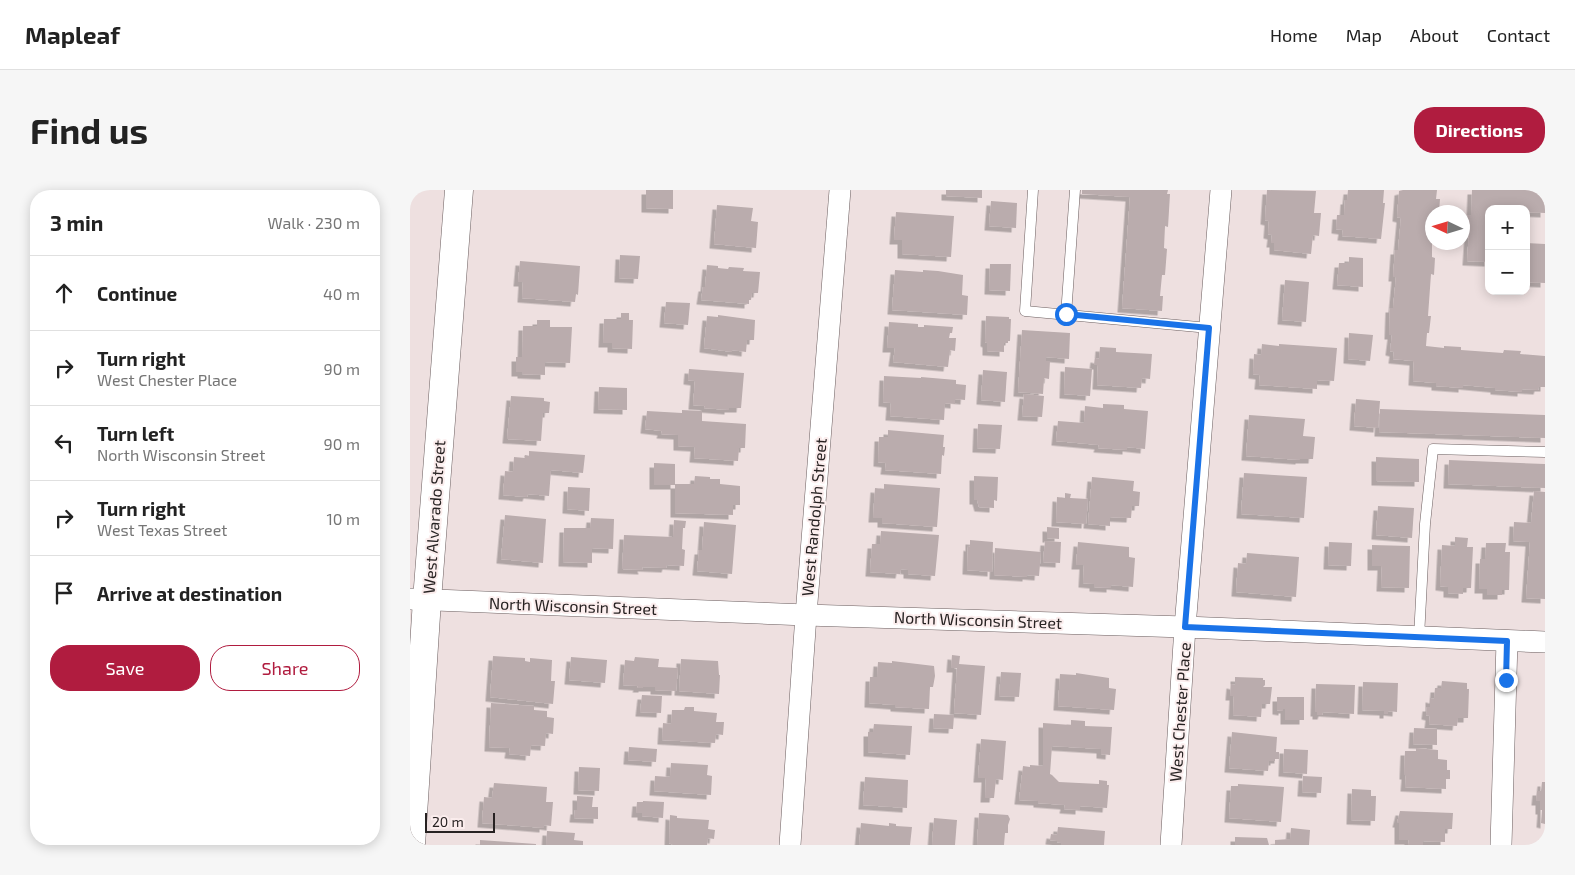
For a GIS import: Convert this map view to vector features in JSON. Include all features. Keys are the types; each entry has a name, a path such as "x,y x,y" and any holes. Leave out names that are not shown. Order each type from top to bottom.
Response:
{"street":[{"name":"West Alvarado Street","path":"411,845 419,599 459,190"},
{"name":"West Randolph Street","path":"790,845 806,615 840,190"},
{"name":"West Chester Place","path":"1171,845 1185,627 1221,190"},
{"name":"North Wisconsin Street","path":"419,599 1545,642"},
{"path":"1501,845 1507,641"}],"lane":[{"path":"1033,190 1025,311 1209,328"},
{"path":"1066,314 1075,190"},
{"path":"1419,637 1425,524 1433,449 1545,452"}],"building":[{"path":"646,190 673,190 673,209 646,208"},
{"path":"946,190 982,190 982,198 946,196"},
{"path":"1082,190 1168,190 1167,194 1170,194 1168,227 1165,226 1164,248 1167,249 1165,275 1162,275 1160,296 1163,296 1162,311 1122,308 1130,197 1082,194"},
{"path":"1267,190 1316,191 1314,213 1321,213 1319,236 1313,235 1311,254 1274,250 1274,243 1271,243 1272,235 1268,234 1269,221 1265,220"},
{"path":"1348,190 1384,190 1383,203 1385,203 1381,239 1342,236 1343,230 1336,229 1337,215 1344,215"},
{"path":"1437,190 1436,199 1440,199 1440,205 1425,205 1425,250 1432,250 1432,257 1435,258 1434,275 1431,274 1428,316 1431,316 1426,346 1461,347 1461,350 1503,353 1504,350 1521,351 1520,354 1545,356 1545,387 1539,387 1538,390 1522,389 1522,392 1463,385 1463,388 1436,386 1436,383 1413,381 1414,361 1393,359 1394,352 1390,351 1392,335 1389,335 1390,308 1393,308 1396,277 1393,277 1395,250 1398,250 1401,218 1397,217 1399,191"},
{"path":"1472,190 1545,190 1545,213 1530,212 1530,205 1485,205 1485,262 1467,261 1468,250 1470,250"},
{"path":"991,201 1017,203 1016,228 989,226"},
{"path":"717,205 753,208 751,221 758,222 756,248 714,244"},
{"path":"896,212 954,216 951,257 902,254 902,240 894,240"},
{"path":"1530,243 1545,244 1545,283 1530,282"},
{"path":"620,255 640,256 638,279 619,278"},
{"path":"1349,257 1363,258 1363,287 1337,285 1339,263 1349,263"},
{"path":"520,261 580,266 578,295 576,294 575,302 522,298 523,282 518,282"},
{"path":"990,264 1011,264 1010,291 989,290"},
{"path":"707,265 728,269 729,267 744,268 743,271 760,272 758,293 752,293 749,304 701,300 703,287 705,287"},
{"path":"895,270 938,271 963,275 962,295 968,296 967,315 892,310"},
{"path":"1285,280 1309,282 1306,322 1282,320"},
{"path":"666,302 690,303 688,325 664,323"},
{"path":"621,313 629,313 629,320 633,320 632,349 612,348 612,343 603,343 604,319 621,319"},
{"path":"718,315 755,320 754,340 747,340 746,352 704,348 707,316 718,317"},
{"path":"986,316 1009,317 1011,319 1010,341 1004,343 1004,352 987,351 987,343 985,342"},
{"path":"537,320 550,320 550,327 572,327 570,363 545,362 545,375 516,372 516,357 522,357 523,326 537,326"},
{"path":"889,322 918,324 918,327 924,327 924,325 953,327 949,338 956,338 955,351 950,350 948,367 893,362 895,348 887,348"},
{"path":"1022,330 1070,333 1069,359 1046,357 1046,361 1050,361 1049,379 1044,378 1043,394 1018,392"},
{"path":"1349,333 1373,335 1370,361 1348,359"},
{"path":"1262,344 1337,348 1334,381 1317,380 1317,389 1259,385 1260,375 1253,374 1254,354 1261,355"},
{"path":"1100,347 1116,348 1116,352 1152,354 1150,379 1142,378 1141,388 1097,385 1098,365 1094,365 1095,358 1099,359"},
{"path":"1065,367 1092,369 1090,396 1064,394"},
{"path":"689,369 744,373 741,408 729,408 729,410 693,405 695,381 688,380"},
{"path":"983,370 1007,372 1005,402 981,400"},
{"path":"884,376 956,380 956,384 966,385 965,400 955,399 955,404 945,403 944,420 890,416 891,403 883,402"},
{"path":"599,387 627,388 627,410 598,409"},
{"path":"1024,394 1044,396 1042,417 1022,416"},
{"path":"511,396 544,398 544,401 550,402 549,413 543,413 541,441 507,439"},
{"path":"1356,399 1380,401 1378,428 1354,426"},
{"path":"1103,404 1124,405 1124,409 1148,411 1145,449 1127,447 1127,450 1098,448 1099,445 1056,441 1058,421 1084,423 1085,406 1103,408"},
{"path":"1380,409 1545,415 1545,438 1379,432"},
{"path":"682,410 702,411 702,421 746,424 745,448 739,448 738,461 694,458 695,447 678,446 678,435 661,434 662,431 645,429 647,411 682,413"},
{"path":"1249,415 1305,419 1303,436 1315,437 1313,459 1300,460 1246,456"},
{"path":"978,424 1002,425 1000,449 977,448"},
{"path":"888,430 944,435 943,447 945,447 944,456 942,455 941,474 885,470 886,463 878,462 879,437 888,437"},
{"path":"529,451 585,455 583,473 551,470 549,496 528,494 527,497 503,495 505,471 513,472 514,457 525,458 525,455 529,456"},
{"path":"1376,457 1419,459 1419,482 1376,481"},
{"path":"1449,460 1545,464 1545,488 1448,484"},
{"path":"654,463 675,464 675,485 654,485"},
{"path":"1244,473 1307,477 1304,518 1241,514"},
{"path":"695,476 720,479 720,484 740,486 740,505 733,505 733,515 675,513 675,484 694,484"},
{"path":"974,476 998,477 997,501 994,500 994,508 979,507 977,500 974,500"},
{"path":"1092,477 1134,481 1133,491 1140,492 1139,506 1132,506 1131,518 1110,517 1110,526 1088,524"},
{"path":"884,484 940,488 937,527 882,523 882,518 873,518 875,488 884,489"},
{"path":"568,487 590,488 589,511 567,509"},
{"path":"1534,491 1545,492 1545,599 1526,598 1530,542 1513,541 1514,522 1531,523"},
{"path":"1065,493 1071,494 1070,498 1088,499 1086,524 1056,522 1057,497 1065,498"},
{"path":"1378,506 1414,508 1412,538 1376,535"},
{"path":"505,515 546,519 543,563 501,559"},
{"path":"591,518 614,519 613,549 592,548 592,563 563,562 564,528 590,528"},
{"path":"674,520 686,521 685,528 683,528 682,549 685,550 684,566 667,565 666,568 642,567 643,570 622,569 624,535 673,537"},
{"path":"704,522 736,525 732,574 697,571 699,550 702,550"},
{"path":"1047,527 1059,528 1059,539 1047,538"},
{"path":"881,531 939,535 935,576 908,574 908,570 901,569 900,574 870,572 872,544 880,544"},
{"path":"1455,537 1468,538 1467,547 1473,547 1471,588 1463,588 1463,594 1448,593 1448,587 1440,586 1442,545 1455,546"},
{"path":"970,540 993,542 992,572 967,570"},
{"path":"1045,541 1061,542 1060,563 1043,562"},
{"path":"1078,542 1129,547 1129,557 1135,558 1133,587 1111,585 1111,588 1094,587 1094,584 1083,583 1084,565 1076,565"},
{"path":"1329,542 1352,543 1351,566 1328,565"},
{"path":"1486,543 1506,543 1505,552 1510,552 1509,590 1502,590 1502,595 1487,595 1487,589 1479,589 1480,559 1485,559"},
{"path":"1372,545 1410,546 1409,588 1381,587 1382,566 1372,566"},
{"path":"995,548 1041,552 1039,576 994,575"},
{"path":"1247,553 1299,557 1296,597 1236,592 1238,563 1246,564"},
{"path":"952,655 960,656 959,664 985,666 981,715 954,713 957,668 951,668"},
{"path":"493,656 525,658 525,661 530,662 530,658 552,660 551,681 555,681 553,704 490,697"},
{"path":"571,657 607,660 605,683 569,680"},
{"path":"635,657 659,659 658,667 678,668 676,691 655,690 655,687 637,688 638,686 623,685 625,660 634,661"},
{"path":"681,659 718,661 720,675 719,694 679,691"},
{"path":"892,661 934,666 935,676 933,687 930,687 929,709 869,703 870,677 877,677 878,662 892,663"},
{"path":"1001,672 1021,673 1019,697 999,696"},
{"path":"1076,673 1109,678 1109,688 1116,689 1114,710 1058,706 1060,674 1076,675"},
{"path":"1235,677 1263,678 1265,685 1263,687 1272,687 1270,704 1262,704 1261,717 1233,715 1234,696 1230,696 1231,684 1235,685"},
{"path":"1442,681 1467,683 1467,689 1469,689 1468,718 1458,718 1457,726 1429,724 1430,716 1426,715 1427,707 1430,707 1430,698 1434,699 1435,688 1441,688"},
{"path":"1363,682 1398,683 1397,712 1388,711 1388,714 1384,714 1384,711 1362,710"},
{"path":"1316,684 1355,685 1354,714 1323,712 1322,715 1317,715 1317,712 1315,712"},
{"path":"642,695 662,696 661,713 640,712"},
{"path":"1277,697 1304,697 1304,720 1285,720 1285,709 1283,711 1277,710"},
{"path":"491,703 534,706 534,710 547,711 547,717 554,718 553,734 546,733 545,746 531,745 530,756 509,754 510,748 489,747"},
{"path":"685,707 694,707 694,711 717,713 716,722 724,722 723,735 716,734 715,743 662,740 663,723 671,724 672,710 684,710"},
{"path":"934,714 954,715 953,729 933,728"},
{"path":"1071,720 1085,721 1085,726 1112,727 1110,755 1101,754 1101,749 1052,746 1050,774 1059,782 1099,784 1099,780 1107,781 1107,785 1109,785 1107,808 1080,806 1080,810 1064,809 1065,805 1019,800 1023,766 1043,766 1043,723 1071,725"},
{"path":"874,724 912,726 910,755 868,752 868,732 873,732"},
{"path":"1414,728 1437,729 1437,745 1413,744"},
{"path":"1232,732 1277,737 1276,752 1279,752 1279,759 1269,761 1268,771 1229,768"},
{"path":"981,739 1006,741 1003,780 996,779 994,798 985,798 986,778 978,778"},
{"path":"629,747 657,749 656,762 628,760"},
{"path":"1416,748 1438,750 1438,759 1447,760 1447,770 1450,770 1450,779 1446,779 1446,789 1405,787 1405,751 1416,751"},
{"path":"1284,749 1308,750 1307,774 1283,772"},
{"path":"671,763 708,765 707,775 712,776 711,795 654,791 655,776 670,777"},
{"path":"579,767 600,768 599,791 578,790"},
{"path":"1303,776 1322,777 1321,793 1302,792"},
{"path":"865,777 908,780 907,808 863,805"},
{"path":"1542,782 1545,782 1545,824 1541,823 1542,810 1540,810 1540,801 1536,801 1537,791 1541,791"},
{"path":"494,783 547,787 546,802 553,802 551,826 544,825 544,828 482,823 484,797 492,798"},
{"path":"1238,784 1284,787 1281,822 1229,818 1231,786 1238,786"},
{"path":"1352,789 1371,790 1371,796 1376,796 1375,821 1351,820"},
{"path":"577,796 593,797 592,807 598,807 598,819 574,818 575,810 577,810"},
{"path":"637,802 664,802 663,818 642,816 642,813 636,813"},
{"path":"1400,811 1453,813 1452,829 1445,829 1445,842 1423,841 1423,845 1408,845 1409,840 1399,840 1399,823 1397,823"},
{"path":"979,813 1008,815 1010,819 1008,833 1005,833 1004,845 977,845"},
{"path":"670,815 677,816 677,818 709,820 708,829 715,830 714,839 708,838 707,845 673,845 669,843"},
{"path":"934,818 957,820 955,845 932,845"},
{"path":"861,823 889,826 889,823 896,824 896,826 912,827 910,845 859,845"},
{"path":"1058,827 1105,831 1104,845 1061,845 1057,841 1050,840 1051,834 1057,835"},
{"path":"1291,828 1310,830 1309,845 1275,845 1275,840 1290,839"},
{"path":"547,831 575,833 574,840 583,841 583,845 546,845"},
{"path":"1235,837 1267,838 1269,845 1235,845"},
{"path":"480,840 536,844 536,845 480,845"}],"route":[{"path":"1066,314 1209,328 1185,627 1507,641 1506,680"}]}
